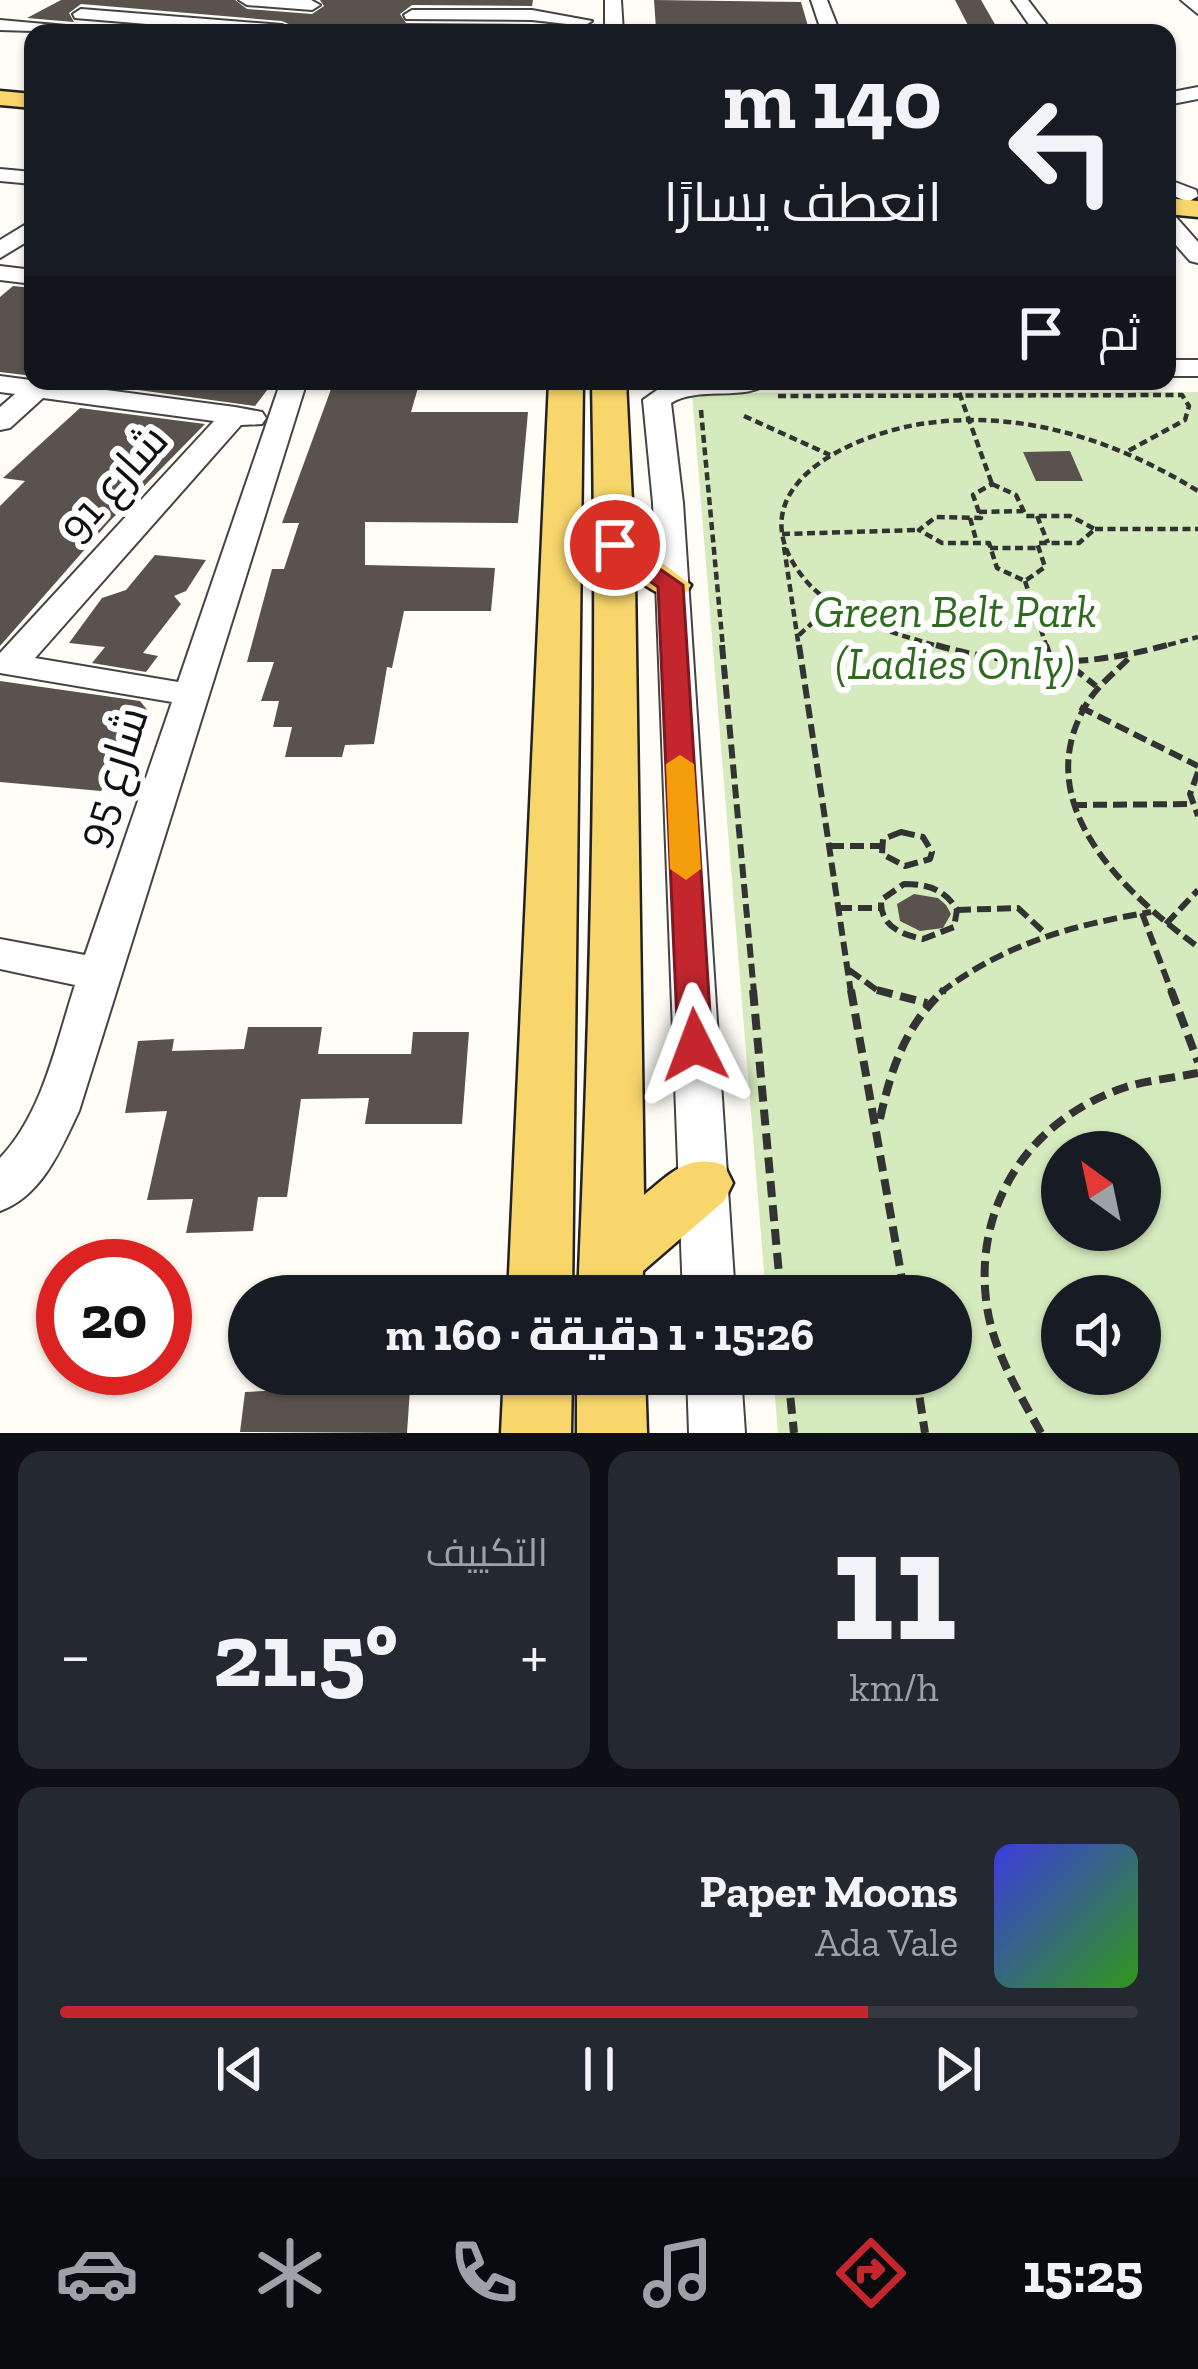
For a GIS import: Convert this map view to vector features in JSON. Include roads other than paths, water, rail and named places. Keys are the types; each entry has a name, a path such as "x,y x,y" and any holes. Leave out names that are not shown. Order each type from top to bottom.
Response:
{"main road":[{"path":"607,390 615,545 616,1084 610,1275"},
{"path":"541,1275 549,998 607,390"},
{"path":"615,545 670,585"},
{"path":"549,998 566,987 586,994 592,1054 600,1071 616,1084"},
{"path":"614,1275 702,1183"},
{"path":"536,1433 537,1395"},
{"path":"611,1395 612,1433"}],"street":[{"path":"64,24 107,0"},
{"path":"247,0 316,3"},
{"path":"1189,0 1198,9"},
{"path":"290,24 316,3"},
{"path":"81,14 192,24"},
{"path":"410,16 584,16"},
{"path":"1180,210 1197,254"},
{"path":"0,422 36,390"},
{"path":"45,390 282,422"},
{"name":"شارع 95","path":"0,1190 34,1154 47,1132 291,390"},
{"path":"672,390 659,397 708,1275"},
{"path":"700,390 758,398"},
{"name":"شارع 91","path":"5,664 235,415"},
{"path":"5,664 189,694"},
{"path":"0,954 99,974"},
{"path":"715,1395 718,1433"}],"park label":[{"name":"Green Belt Park (Ladies Only)","path":"955,638"}]}
